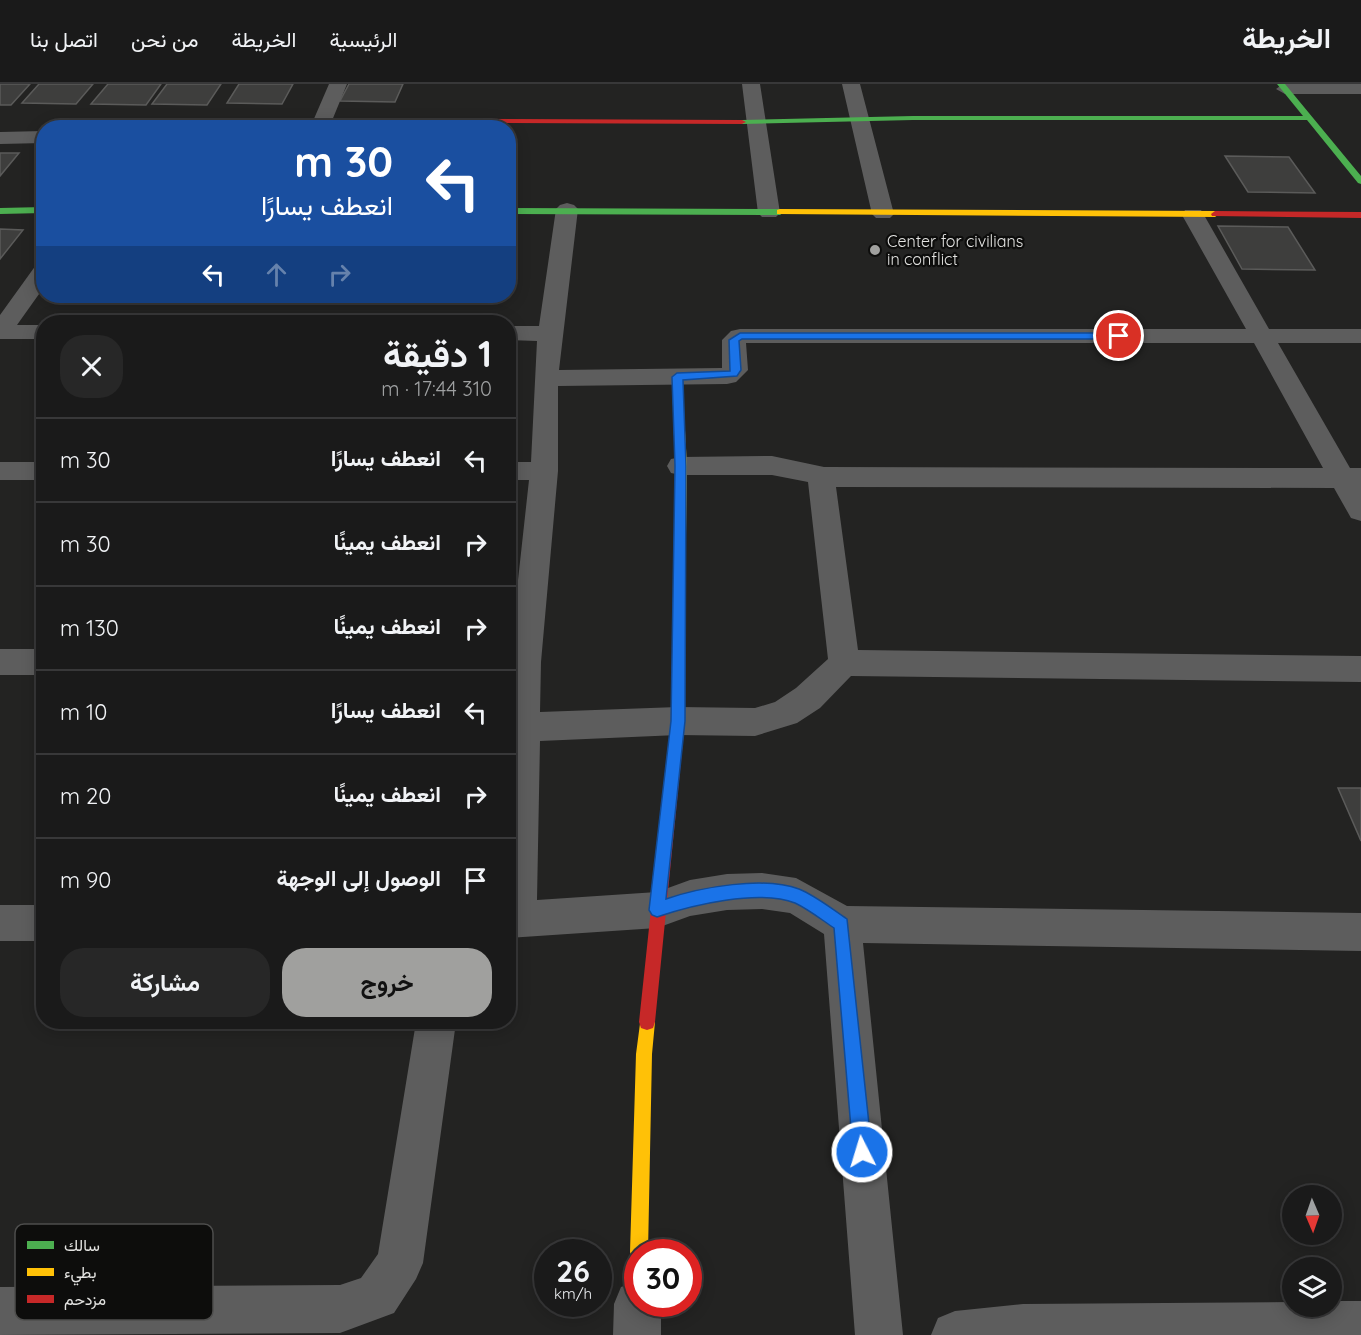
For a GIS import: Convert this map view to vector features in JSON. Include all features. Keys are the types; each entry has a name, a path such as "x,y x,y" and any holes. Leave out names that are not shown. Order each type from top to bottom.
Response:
{"street":[{"path":"322,120 338,84"},
{"path":"751,84 769,213"},
{"path":"851,84 883,214"},
{"path":"1283,87 1361,89"},
{"path":"1283,87 1361,181"},
{"path":"516,123 860,121 925,117 1310,118"},
{"path":"0,138 36,138"},
{"path":"0,210 36,210"},
{"path":"516,872 525,727 517,662 544,471 546,378 567,210"},
{"path":"516,211 1361,215"},
{"path":"1193,215 1261,335 1352,478 1361,511"},
{"path":"0,332 36,281"},
{"path":"0,332 36,332"},
{"path":"516,333 550,333"},
{"path":"546,378 734,374 736,370 734,340 740,336 1361,336"},
{"path":"639,1239 644,1054 678,721 681,466 677,377"},
{"path":"681,466 790,466 808,470 820,477 1352,478"},
{"path":"0,471 36,471"},
{"path":"516,471 544,471"},
{"path":"820,477 844,663"},
{"path":"0,662 36,662"},
{"path":"525,727 678,721 755,722 785,713 808,698 844,663 1361,669"},
{"path":"516,920 657,910 690,898 727,892 762,891 796,896 842,924 1361,932"},
{"path":"0,923 36,922"},
{"path":"842,924 879,1335"},
{"path":"213,1315 340,1309 377,1296 400,1263 435,1029"},
{"path":"0,1311 15,1315"},
{"path":"637,1335 638,1317"},
{"path":"41,1323 105,1320"},
{"path":"955,1335 1023,1329 1361,1325"}],"building":[{"path":"0,84 30,84 11,105 0,105"},
{"path":"39,84 93,84 76,104 22,103"},
{"path":"108,84 161,84 146,105 91,104"},
{"path":"167,84 221,84 207,105 152,104"},
{"path":"239,84 293,84 282,104 227,103"},
{"path":"349,84 403,84 395,102 340,101"},
{"path":"0,153 19,153 0,176"},
{"path":"1225,156 1289,157 1315,193 1248,192"},
{"path":"1218,226 1288,227 1315,270 1242,269"},
{"path":"0,229 23,230 0,259"},
{"path":"1338,788 1361,788 1361,841"}],"traffic: fast":[{"path":"1281,84 1361,181"},
{"path":"742,122 913,118 1310,118"},
{"path":"0,211 36,210"},
{"path":"516,211 780,212"}],"traffic: slow":[{"path":"780,212 1215,214"},
{"path":"677,377 681,466 679,604"},
{"path":"639,1239 644,1054 647,1022"}],"traffic: jam":[{"path":"516,121 742,122"},
{"path":"1215,214 1361,215"},
{"path":"647,1022 678,721 679,604"}],"place":[{"name":"Center for civilians in conflict","path":"875,250"}],"route":[{"path":"862,1152 842,924 796,896 762,891 727,892 690,898 657,910 678,721 681,466 677,377 734,374 736,370 734,340 735,337 740,336 1119,336"}]}
